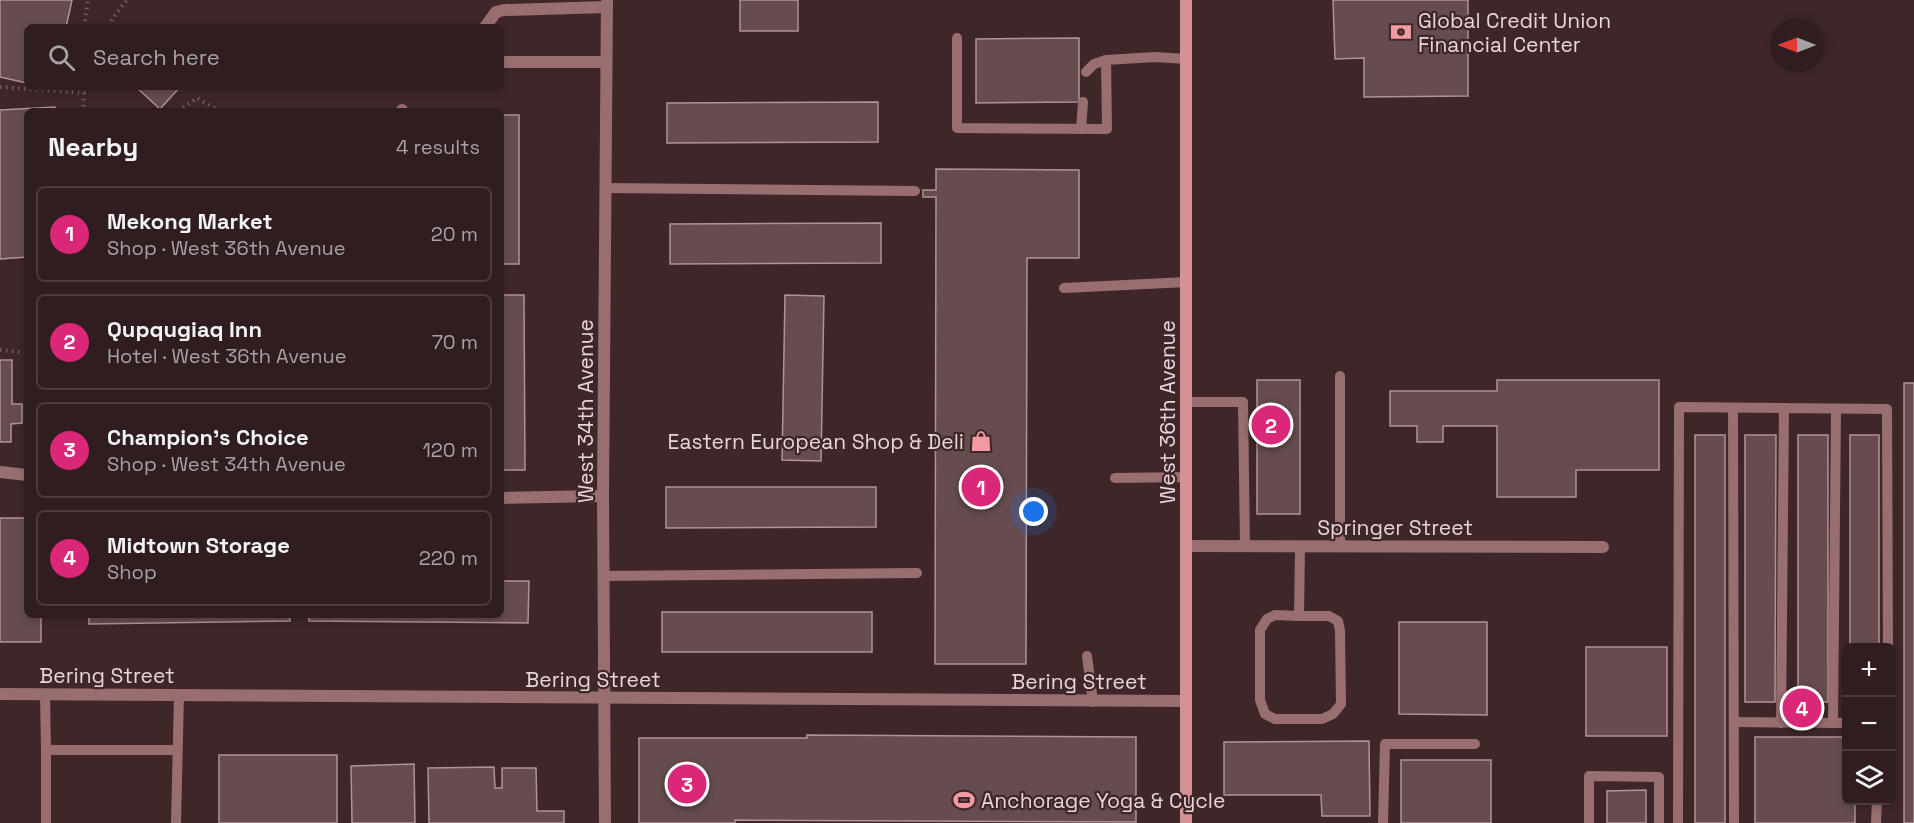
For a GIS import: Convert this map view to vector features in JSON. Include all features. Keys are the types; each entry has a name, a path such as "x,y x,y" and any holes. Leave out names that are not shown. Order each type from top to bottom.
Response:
{"main road":[{"name":"West 36th Avenue","path":"1186,0 1186,823"}],"street":[{"path":"487,24 496,12 504,10 607,3"},
{"name":"West 34th Avenue","path":"605,823 603,496 607,3"},
{"path":"504,62 606,62"},
{"path":"0,472 24,475"},
{"path":"504,498 603,496"},
{"name":"Springer Street","path":"1187,546 1603,547"},
{"name":"Bering Street","path":"0,694 1186,701"}],"lane":[{"path":"957,38 957,128 1107,129 1106,60"},
{"path":"1086,72 1094,64 1106,60 1155,57 1186,59"},
{"path":"1081,129 1083,102"},
{"path":"606,188 915,192"},
{"path":"1064,288 1187,282"},
{"path":"1340,376 1340,546"},
{"path":"1187,402 1243,402 1245,546"},
{"path":"1678,823 1679,407 1887,409 1888,643"},
{"path":"1733,408 1734,823"},
{"path":"1781,723 1784,408"},
{"path":"1833,723 1836,409"},
{"path":"1115,478 1187,477"},
{"path":"1299,616 1300,546"},
{"path":"604,576 917,573"},
{"path":"1275,615 1299,616 1329,616 1338,621 1341,704 1333,714 1322,719 1275,719 1265,714 1260,700 1260,630 1267,619 1275,615"},
{"path":"1087,656 1093,702"},
{"path":"45,694 46,823"},
{"path":"176,823 179,694"},
{"path":"1734,722 1842,723"},
{"path":"1383,823 1385,744 1475,744"},
{"path":"46,750 177,750"},
{"path":"1589,823 1589,776 1659,777 1659,823"},
{"path":"1876,823 1877,805"}],"path":[{"path":"84,24 88,0"},
{"path":"111,24 127,0"},
{"path":"0,87 24,89"},
{"path":"42,90 84,93"},
{"path":"83,90 83,108"},
{"path":"182,108 197,98 215,108"},
{"path":"0,351 24,353"}],"building":[{"path":"0,0 72,0 67,24 24,24 24,82 0,77"},
{"path":"740,0 798,0 798,31 740,31"},
{"name":"Global Credit Union Financial Center","path":"1333,0 1468,0 1468,96 1364,97 1364,58 1335,59"},
{"path":"1079,38 1079,102 976,103 976,39"},
{"path":"139,90 177,90 159,108"},
{"path":"878,102 878,142 667,143 667,103"},
{"path":"24,109 24,257 0,259 0,110"},
{"path":"504,115 519,115 519,264 504,264"},
{"path":"936,169 1079,170 1079,258 1027,258 1026,664 935,664 936,197 923,197 923,190 936,190"},
{"path":"881,223 881,263 670,264 670,224"},
{"path":"504,295 524,295 525,470 504,470"},
{"path":"785,295 824,296 821,461 782,460"},
{"path":"0,360 12,360 12,404 22,404 22,423 11,424 11,442 0,442"},
{"path":"1257,380 1300,380 1300,514 1257,514"},
{"path":"1497,380 1659,380 1659,470 1576,470 1576,497 1497,497 1497,426 1443,426 1443,442 1417,442 1417,426 1390,426 1390,391 1497,391"},
{"path":"1904,383 1914,383 1914,823 1904,823"},
{"path":"1695,435 1725,435 1725,823 1695,823"},
{"path":"1745,435 1776,435 1775,702 1745,702"},
{"path":"1798,435 1828,435 1828,702 1798,702"},
{"path":"1850,435 1879,435 1879,643 1850,643"},
{"path":"666,487 876,487 876,527 666,528"},
{"path":"0,518 24,518 24,618 41,618 41,642 0,642"},
{"path":"504,581 529,581 528,623 309,621 309,618 504,618"},
{"path":"662,612 872,612 872,652 662,652"},
{"path":"89,618 290,618 290,621 89,624"},
{"path":"1399,622 1487,622 1487,715 1399,714"},
{"path":"1586,647 1667,647 1667,736 1586,736"},
{"path":"807,735 1136,737 1136,822 735,820 735,823 639,823 639,738 807,738"},
{"path":"1755,737 1842,737 1842,805 1855,805 1855,823 1755,823"},
{"path":"1369,741 1370,816 1322,816 1321,795 1224,795 1224,742"},
{"path":"219,755 337,755 337,823 219,823"},
{"path":"1401,760 1491,760 1491,823 1401,823"},
{"path":"414,764 415,823 352,823 351,766"},
{"path":"494,767 495,788 502,788 502,768 536,768 537,811 564,811 564,823 429,823 428,768"},
{"path":"1646,790 1646,823 1607,823 1607,791"}],"place":[{"name":"Global Credit Union Financial Center","path":"1401,32"},
{"name":"Qupqugiaq Inn","path":"1271,425"},
{"name":"Eastern European Shop & Deli","path":"981,441"},
{"name":"Mekong Market","path":"981,487"},
{"name":"Midtown Storage","path":"1802,708"},
{"name":"Champion's Choice","path":"687,784"},
{"name":"Anchorage Yoga & Cycle","path":"964,800"}]}
